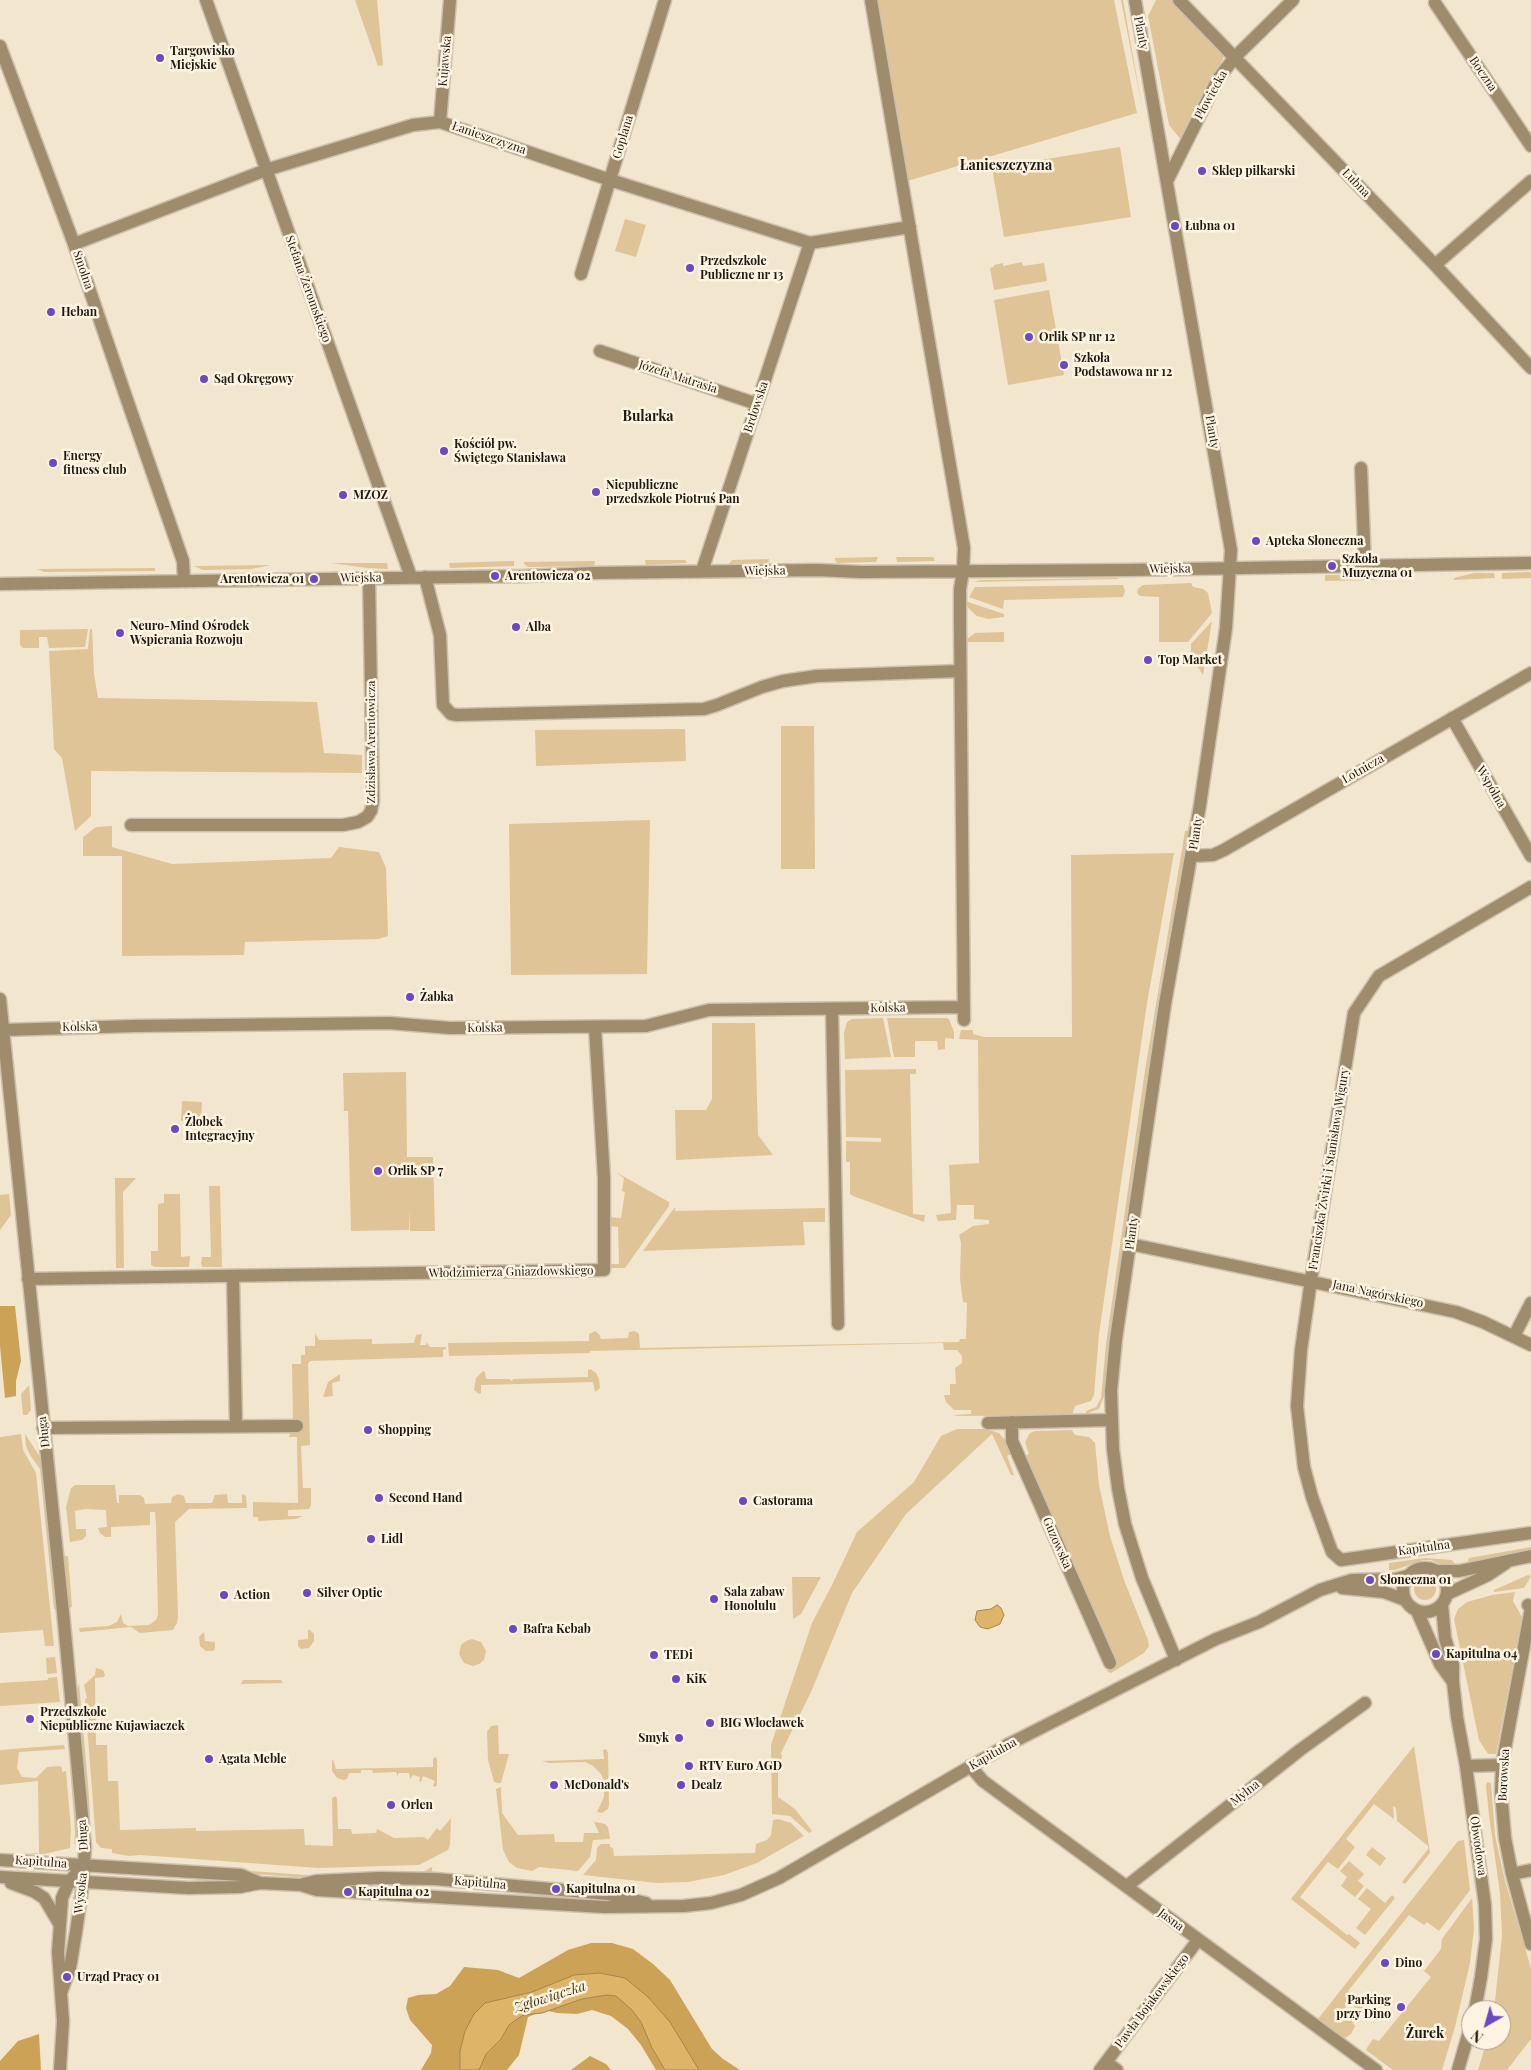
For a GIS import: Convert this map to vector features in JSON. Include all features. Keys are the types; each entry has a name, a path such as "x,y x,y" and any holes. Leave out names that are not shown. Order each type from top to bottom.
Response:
{"street":[{"name":"Stefana Żeromskiego","path":"206,0 411,577"},
{"name":"Kujawska","path":"440,122 450,0"},
{"name":"Goplana","path":"582,274 666,0"},
{"path":"425,577 440,635 442,705 451,714 704,709 783,681 817,676 960,671 960,589 964,548 872,0"},
{"name":"Planty","path":"1135,0 1230,535 1232,567 1226,628 1192,856 1165,1004 1116,1339 1111,1391 1111,1420 1118,1488 1129,1539 1148,1593 1176,1660"},
{"name":"Łubna","path":"1179,0 1436,265 1531,368"},
{"name":"Płowiecka","path":"1167,181 1218,79 1235,57 1292,0"},
{"name":"Boczna","path":"1435,3 1531,146"},
{"name":"Smolna","path":"0,46 74,244 183,561 184,581"},
{"name":"Łanieszczyzna","path":"74,244 266,170 413,125 440,122 610,180 810,244 910,227"},
{"path":"1436,265 1531,180"},
{"name":"Brdowska","path":"702,571 810,244"},
{"name":"Józefa Matrasia","path":"600,351 757,404"},
{"path":"1361,468 1366,566"},
{"name":"Wiejska","path":"0,584 702,571 963,571 1531,562"},
{"name":"Zdzisława Arentowicza","path":"131,825 343,825 358,822 367,816 371,811 373,800 368,578"},
{"name":"Kolska","path":"4,1030 135,1026 389,1023 450,1028 646,1026 709,1010 832,1009 964,1013 960,671"},
{"name":"Lotnicza","path":"1192,856 1213,855 1224,850 1531,673"},
{"name":"Wspólna","path":"1452,718 1531,856"},
{"name":"Franciszka Żwirki i Stanisława Wigury","path":"1328,1541 1312,1497 1304,1467 1297,1406 1301,1350 1311,1280 1354,1013 1378,976 1531,887"},
{"name":"Długa","path":"0,999 4,1030 5,1082 28,1279 68,1663 85,1846 83,1865"},
{"path":"832,1009 838,1324"},
{"name":"Włodzimierza Gniazdowskiego","path":"28,1279 604,1270 604,1178 595,1027"},
{"name":"Jana Nagórskiego","path":"1130,1244 1311,1280 1456,1312 1531,1345"},
{"path":"233,1276 236,1425"},
{"path":"1514,1336 1531,1303"},
{"path":"988,1423 1111,1420"},
{"name":"Guzowska","path":"1012,1422 1012,1441 1110,1663"},
{"path":"43,1428 297,1426"},
{"name":"Kapitulna","path":"1328,1541 1332,1552 1341,1560 1531,1533"},
{"name":"Kapitulna","path":"1438,1571 1459,1572 1486,1564 1508,1562 1531,1556"},
{"name":"Kapitulna","path":"1444,1600 1508,1562"},
{"path":"1327,1587 1384,1592 1405,1600 1417,1611 1430,1612 1444,1600 1447,1586 1444,1578 1438,1571 1431,1568 1422,1567 1414,1570 1407,1576 1403,1584 1405,1600"},
{"name":"Kapitulna","path":"0,1877 188,1888 240,1887 260,1883 301,1885 317,1890 604,1907 712,1902 756,1889 786,1874 1009,1744 1216,1640 1259,1622 1327,1587 1352,1580 1396,1579 1407,1576"},
{"name":"Obwodowa","path":"1444,1600 1446,1638 1453,1665 1453,1682 1485,1905 1486,1939 1477,2000"},
{"name":"Borowska","path":"1528,1605 1531,1608 1502,1765 1501,1792 1505,1838 1512,1874 1531,1944"},
{"name":"Obwodowa","path":"1417,1611 1440,1664 1453,1682"},
{"name":"Mylna","path":"1127,1886 1300,1750 1365,1702"},
{"path":"1466,1766 1502,1765"},
{"name":"Jasna","path":"970,1766 983,1781 1376,2070"},
{"name":"Kapitulna","path":"0,1860 242,1875 260,1883"},
{"name":"Wysoka","path":"60,2070 62,2021 58,1952 62,1898 69,1882 83,1865"},
{"name":"Wysoka","path":"61,1993 70,1968 83,1883 83,1865"},
{"path":"1512,1874 1531,1870"},
{"name":"Kapitulna","path":"0,1877 43,1897 60,1925"},
{"name":"Kapitulna","path":"301,1885 316,1881 380,1878 435,1879 608,1894 658,1906"},
{"name":"Pawła Bojakowskiego","path":"1117,2070 1103,2066 1198,1940"},
{"path":"1458,2070 1464,2050"}],"shaded area":[{"path":"355,0 377,0 383,65 378,66"},
{"path":"876,0 1114,0 1137,113 904,182"},
{"path":"1121,0 1123,0 1143,112"},
{"path":"1156,0 1171,0 1177,4 1224,54 1182,141 1169,125 1148,16"},
{"path":"1120,147 1131,217 1004,237 992,168"},
{"path":"625,219 646,225 636,257 615,251"},
{"path":"1022,262 1023,266 1044,263 1047,281 994,290 990,268 1003,263 1003,266"},
{"name":"Orlik SP nr 12","path":"1049,290 1064,375 1008,385 994,300"},
{"path":"878,557 876,562 837,563 835,560 835,558"},
{"path":"896,557 933,557 935,561 897,562"},
{"path":"769,559 768,563 729,564 732,560"},
{"path":"645,560 685,560 687,563 646,565"},
{"path":"514,561 514,566 450,568 449,563"},
{"path":"595,561 594,566 528,567 524,564 524,562"},
{"path":"331,563 387,563 388,569 367,568"},
{"path":"271,565 251,569 203,570 194,566"},
{"path":"155,568 155,571 44,572 37,569"},
{"path":"1531,572 1531,578 1502,579 1502,573"},
{"path":"1474,573 1494,573 1495,578 1454,580 1454,578"},
{"path":"1325,575 1358,575 1380,580 1325,581"},
{"path":"1119,579 974,582 981,580"},
{"path":"1191,583 1193,587 1203,589 1208,593 1212,613 1188,642 1159,642 1159,597 1140,596 1137,593 1138,589 1143,585"},
{"path":"1123,585 1125,591 1123,597 1004,600 1003,609 969,597 975,587"},
{"path":"965,601 1004,614 1004,617 988,619 977,616 968,608"},
{"path":"1212,621 1203,675 1191,656 1191,644"},
{"path":"88,629 85,647 49,648 47,637 39,637 39,648 23,648 20,645 20,630"},
{"path":"90,629 92,629 94,674 98,698 317,702 324,753 362,755 362,773 91,771 91,816 75,831 62,758 54,749 49,651 88,649"},
{"path":"1004,632 1004,642 966,642 975,633"},
{"path":"781,726 814,726 815,869 781,869"},
{"path":"685,729 686,761 536,766 535,730"},
{"path":"650,820 647,974 511,975 509,824"},
{"path":"112,826 112,847 172,864 331,858 339,847 379,852 386,868 388,936 378,939 245,942 244,955 122,956 122,856 83,856 83,837 96,827"},
{"path":"1189,830 1159,994 1108,1347 1104,1396 1099,1409 1086,1414 1086,1411 1096,1407 1101,1398 1106,1344 1145,1070 1185,831"},
{"path":"1174,853 1147,1003 1099,1334 1094,1395 1091,1401 1075,1406 1072,1415 953,1415 971,1414 971,1410 954,1410 946,1402 944,1395 950,1395 950,1384 956,1384 955,1368 962,1363 962,1356 957,1350 944,1350 943,1343 449,1356 448,1343 589,1341 589,1334 595,1331 601,1339 628,1338 629,1332 635,1331 639,1334 640,1348 959,1342 960,1339 966,1339 967,1303 963,1302 960,1279 961,1243 959,1235 973,1226 989,1224 989,1220 974,1219 974,1205 957,1205 956,1220 938,1221 936,1215 951,1213 949,1165 979,1163 978,1040 959,1039 961,1030 973,1030 973,1034 984,1037 1072,1037 1071,855"},
{"path":"883,1018 891,1057 845,1059 844,1033 847,1022 852,1019"},
{"path":"887,1018 946,1018 949,1019 954,1032 954,1039 945,1038 945,1049 938,1050 937,1041 915,1041 915,1057 894,1057"},
{"path":"712,1023 755,1023 758,1135 773,1155 676,1160 675,1110 706,1110 712,1099"},
{"path":"916,1069 916,1074 910,1074 913,1214 925,1215 924,1222 850,1194 850,1162 846,1162 846,1141 881,1142 881,1138 846,1137 845,1070"},
{"name":"Orlik SP 7","path":"406,1072 407,1157 433,1157 435,1231 410,1231 409,1210 409,1230 351,1231 348,1111 344,1111 343,1073"},
{"path":"182,1101 202,1102 201,1122 181,1121"},
{"path":"614,1171 669,1202 669,1206 625,1268 610,1268 611,1264 619,1264 618,1227 610,1226 608,1217 621,1218 625,1192 622,1191 624,1178"},
{"path":"115,1178 136,1178 123,1192 124,1268 116,1268"},
{"path":"209,1186 220,1186 222,1267 202,1267 201,1263 202,1257 211,1257"},
{"path":"9,1194 11,1215 0,1230 0,1195"},
{"path":"164,1194 180,1194 181,1257 190,1256 189,1267 155,1267 151,1265 151,1251 158,1251 158,1204 164,1203"},
{"path":"675,1207 675,1211 825,1208 825,1222 803,1222 805,1245 643,1251"},
{"path":"0,1306 15,1306 21,1361 16,1381 16,1396 5,1398 0,1346"},
{"path":"315,1333 319,1340 372,1339 372,1344 414,1343 416,1335 422,1334 420,1345 426,1345 426,1342 430,1347 446,1347 446,1349 443,1350 443,1357 310,1361 308,1364 310,1445 301,1446 303,1488 311,1488 311,1505 309,1509 288,1510 288,1516 303,1516 296,1519 258,1521 258,1517 253,1517 253,1502 298,1503 297,1437 289,1437 293,1421 292,1364 301,1364 301,1355 305,1355 305,1346 315,1346"},
{"path":"590,1369 596,1373 599,1379 600,1388 595,1392 593,1382 481,1385 481,1393 479,1394 474,1390 476,1378 483,1371 485,1372 486,1379 509,1379 512,1381 513,1379 588,1377 588,1370"},
{"path":"340,1374 340,1381 332,1383 333,1396 323,1397 328,1382"},
{"path":"29,1385 31,1410 27,1415 23,1415 21,1394"},
{"path":"957,1429 985,1429 999,1433 1005,1440 1011,1454 1007,1456 1014,1475 1011,1475 992,1434 906,1514 852,1593 811,1692 781,1753 782,1757 778,1765 778,1797 795,1809 812,1831 809,1833 790,1816 772,1814 771,1745 812,1623 857,1532 914,1482 941,1436"},
{"path":"1072,1430 1075,1435 1089,1437 1095,1443 1099,1485 1110,1536 1124,1580 1149,1646 1144,1653 1111,1673 1108,1672 1102,1658 1109,1668 1117,1662 1025,1456 1029,1454 1025,1442 1030,1433 1035,1431"},
{"path":"21,1434 23,1450 36,1473 54,1646 45,1646 43,1630 0,1633 0,1437"},
{"path":"25,1434 42,1460 56,1609 54,1609 40,1469 26,1446"},
{"path":"75,1485 115,1485 117,1503 119,1503 119,1495 140,1495 144,1498 145,1504 171,1503 172,1497 178,1494 184,1496 186,1503 212,1503 215,1495 227,1494 228,1503 242,1503 242,1494 246,1496 247,1508 189,1509 175,1522 178,1616 173,1630 140,1633 131,1627 80,1632 79,1628 109,1626 117,1622 121,1614 123,1623 128,1626 149,1625 156,1620 158,1614 156,1524 155,1512 150,1512 150,1525 111,1527 111,1537 105,1537 98,1528 107,1527 106,1510 85,1509 75,1511 76,1529 86,1529 86,1536 82,1540 70,1542 66,1507 71,1488"},
{"path":"1531,1547 1531,1549 1470,1564 1468,1560 1469,1558"},
{"path":"63,1556 68,1556 72,1607 69,1608"},
{"path":"1425,1558 1452,1560 1457,1567 1445,1566 1431,1560 1423,1560 1395,1570 1389,1570 1389,1563"},
{"path":"1528,1575 1531,1576 1524,1588 1494,1592 1494,1590"},
{"path":"792,1577 821,1577 801,1614 793,1619"},
{"path":"1425,1578 1433,1581 1436,1589 1433,1597 1425,1600 1417,1597 1414,1589 1417,1581"},
{"path":"1515,1592 1513,1601 1522,1617 1496,1754 1488,1754 1479,1740 1454,1619 1458,1609 1467,1602 1492,1595"},
{"path":"308,1630 314,1634 314,1641 309,1648 301,1649 298,1646 298,1640 308,1639"},
{"path":"204,1632 205,1641 215,1642 215,1649 213,1651 206,1651 200,1646 199,1637"},
{"path":"472,1639 481,1642 486,1651 484,1660 473,1666 464,1663 459,1654 461,1645"},
{"path":"55,1657 57,1673 47,1674 46,1658"},
{"path":"96,1668 103,1670 105,1675 104,1677 95,1678 96,1745 107,1745 108,1781 118,1781 120,1830 196,1828 196,1831 304,1829 305,1845 333,1846 332,1798 335,1796 337,1798 338,1829 351,1829 352,1834 376,1833 377,1829 394,1838 424,1837 428,1840 437,1828 440,1831 451,1818 450,1845 448,1850 419,1865 318,1868 140,1855 129,1856 112,1853 112,1849 101,1848 96,1842 85,1699 87,1698 84,1685 95,1675"},
{"path":"57,1677 60,1702 0,1706 0,1683 48,1680 48,1678"},
{"path":"243,1680 281,1680 283,1683 241,1684"},
{"path":"79,1683 89,1795 91,1842 77,1691"},
{"path":"498,1725 499,1754 509,1754 501,1783 494,1782 488,1760 487,1732 491,1726"},
{"path":"64,1745 65,1749 19,1752 17,1768 22,1777 36,1778 47,1767 60,1766 62,1772 66,1771 71,1829 70,1848 44,1854 16,1853 39,1853 38,1781 0,1785 0,1750"},
{"path":"1414,1746 1430,1853 1405,1884 1402,1882 1428,1849 1428,1846 1397,1821 1396,1808 1393,1806 1394,1819 1374,1804 1346,1839 1355,1847 1338,1869 1328,1862 1300,1897 1347,1935 1349,1934 1360,1943 1355,1949 1291,1899"},
{"path":"606,1749 608,1753 609,1805 608,1809 602,1813 597,1812 604,1797 604,1781 601,1774 593,1766 585,1762 549,1763 542,1761 604,1759 603,1750"},
{"path":"435,1757 437,1759 437,1785 435,1787 433,1786 435,1781 423,1776 421,1782 419,1781 420,1777 413,1775 410,1779 409,1773 398,1773 398,1777 396,1772 373,1773 372,1770 361,1770 361,1773 349,1773 347,1779 344,1780 337,1778 332,1771 333,1759 336,1769 433,1767 433,1759"},
{"path":"70,1766 72,1766 78,1843 74,1844 75,1832"},
{"path":"1487,1782 1491,1783 1495,1835 1505,1881 1531,1968 1531,2039 1507,2070 1478,2070 1484,2050 1511,2050 1511,2000 1495,2000 1502,1936 1500,1893"},
{"path":"501,1787 502,1813 518,1835 554,1834 555,1842 583,1842 584,1833 599,1833 594,1822 596,1822 605,1824 608,1827 610,1839 593,1840 590,1857 578,1871 539,1867 532,1871 517,1868 509,1862 503,1850 496,1789"},
{"path":"778,1819 791,1823 804,1836 757,1863 724,1875 688,1882 657,1883 583,1875 596,1860 597,1848 601,1844 610,1844 610,1847 613,1848 614,1856 755,1853 756,1844 767,1840 771,1835 773,1820"},
{"path":"1464,1840 1470,1890 1439,1931 1427,1922 1424,1925 1409,1915 1348,1991 1366,2005 1361,2012 1349,2003 1342,2012 1355,2026 1351,2034 1344,2039 1318,2019 1458,1841"},
{"path":"1372,1847 1386,1858 1380,1866 1366,1855"},
{"path":"112,1861 306,1875 421,1873 432,1867 432,1875 297,1877 112,1864"},
{"path":"1349,1861 1364,1874 1358,1881 1364,1886 1355,1897 1341,1886 1347,1877 1340,1871"},
{"path":"1367,1888 1385,1903 1392,1895 1395,1898 1365,1935 1356,1928 1371,1909 1358,1899"},
{"path":"1472,1898 1474,1928 1470,1963 1455,2027 1442,2070 1393,2070 1366,2050 1373,2039 1379,2041 1431,1977 1424,1971 1441,1949 1442,1939"},
{"path":"591,1943 612,1943 633,1949 653,1964 670,1980 712,2049 740,2070 656,2070 641,2045 628,2029 611,2016 592,2010 577,2014 545,2010 528,2017 519,2055 507,2070 421,2070 431,2053 432,2045 410,2020 406,2008 408,1998 418,1995 436,1994 450,1986 464,1967 498,1970 519,1978 568,1950"},
{"path":"39,2034 41,2070 0,2070 0,2061 18,2041"},
{"path":"590,2056 606,2064 611,2070 571,2070"}],"water":[{"path":"997,1605 1001,1608 1004,1615 1000,1624 988,1629 980,1627 975,1620 977,1611 991,1609"},
{"name":"Zgłowiączka","path":"600,1973 625,1978 648,1997 670,2022 699,2070 665,2070 652,2048 641,2022 632,2010 616,1996 607,1995 582,1999 542,2013 523,2015 509,2025 501,2039 486,2054 479,2070 460,2070 460,2051 465,2031 474,2014 485,2003 532,1992 574,1975"}],"place":[{"name":"Targowisko Miejskie","path":"160,58"},
{"name":"Sklep piłkarski","path":"1202,171"},
{"name":"Łubna 01","path":"1175,226"},
{"name":"Przedszkole Publiczne nr 13","path":"690,268"},
{"name":"Heban","path":"51,312"},
{"name":"Orlik SP nr 12","path":"1029,337"},
{"name":"Szkoła Podstawowa nr 12","path":"1064,365"},
{"name":"Sąd Okręgowy","path":"204,379"},
{"name":"Kościół pw. Świętego Stanisława","path":"444,451"},
{"name":"Energy fitness club","path":"53,463"},
{"name":"Niepubliczne przedszkole Piotruś Pan","path":"596,492"},
{"name":"MZOZ","path":"343,495"},
{"name":"Apteka Słoneczna","path":"1256,541"},
{"name":"Szkoła Muzyczna 01","path":"1332,566"},
{"name":"Arentowicza 02","path":"495,576"},
{"name":"Arentowicza 01","path":"314,579"},
{"name":"Alba","path":"516,627"},
{"name":"Neuro-Mind Ośrodek Wspierania Rozwoju","path":"120,633"},
{"name":"Top Market","path":"1148,660"},
{"name":"Żabka","path":"410,997"},
{"name":"Żłobek Integracyjny","path":"175,1129"},
{"name":"Orlik SP 7","path":"378,1171"},
{"name":"Shopping","path":"368,1430"},
{"name":"Second Hand","path":"379,1498"},
{"name":"Castorama","path":"743,1501"},
{"name":"Lidl","path":"371,1539"},
{"name":"Słoneczna 01","path":"1370,1580"},
{"name":"Silver Optic","path":"307,1593"},
{"name":"Action","path":"224,1595"},
{"name":"Sala zabaw Honolulu","path":"714,1599"},
{"name":"Bafra Kebab","path":"513,1629"},
{"name":"Kapitulna 04","path":"1436,1654"},
{"name":"TEDi","path":"654,1655"},
{"name":"KiK","path":"676,1679"},
{"name":"Przedszkole Niepubliczne Kujawiaczek","path":"30,1719"},
{"name":"BIG Włocławek","path":"710,1723"},
{"name":"Smyk","path":"679,1738"},
{"name":"Agata Meble","path":"209,1759"},
{"name":"RTV Euro AGD","path":"689,1766"},
{"name":"McDonald's","path":"554,1785"},
{"name":"Dealz","path":"681,1785"},
{"name":"Orlen","path":"391,1805"},
{"name":"Kapitulna 01","path":"556,1889"},
{"name":"Kapitulna 02","path":"348,1892"},
{"name":"Dino","path":"1385,1963"},
{"name":"Urząd Pracy 01","path":"67,1977"},
{"name":"Parking przy Dino","path":"1401,2007"}],"district":[{"name":"Łanieszczyzna","path":"1006,166"},
{"name":"Bularka","path":"648,417"},
{"name":"Żurek","path":"1425,2034"}]}
